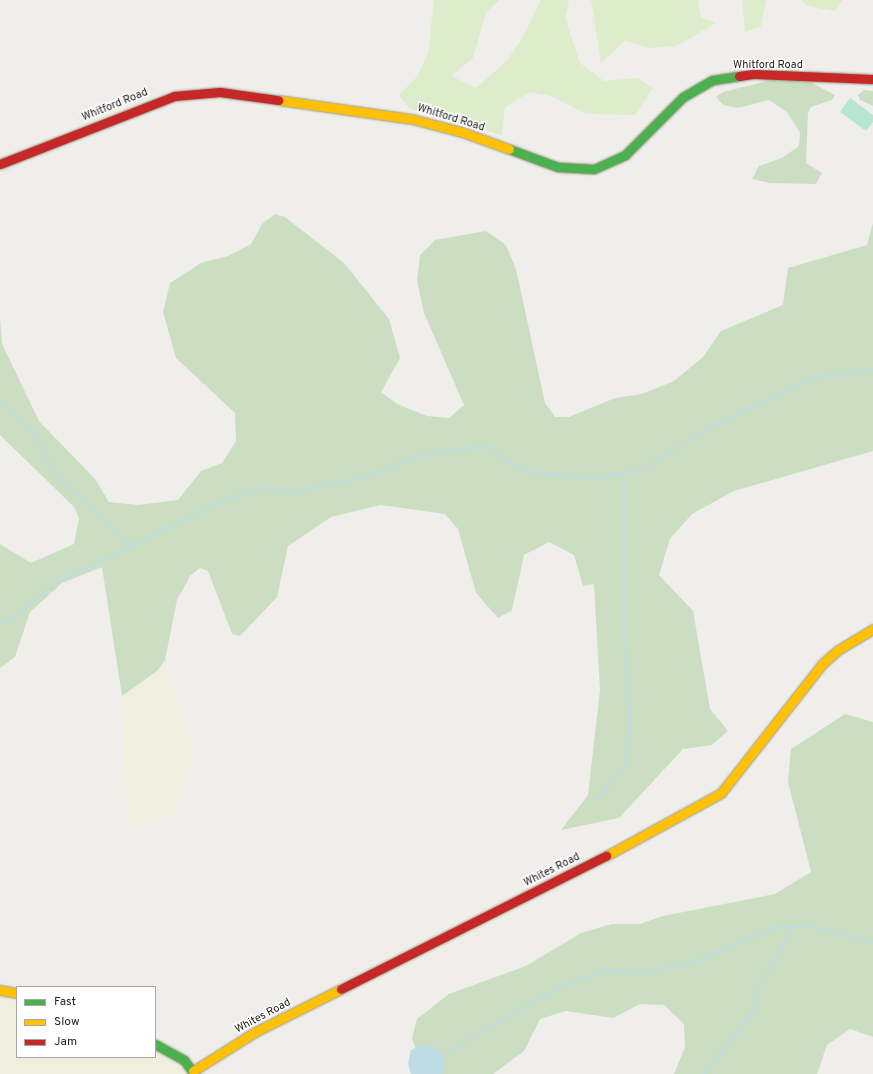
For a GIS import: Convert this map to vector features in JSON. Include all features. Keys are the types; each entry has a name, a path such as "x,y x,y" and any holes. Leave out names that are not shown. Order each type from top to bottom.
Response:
{"main road":[{"name":"Whitford Road","path":"0,164 154,102 187,94 220,92 412,119 457,130 558,167 594,170 625,155 683,97 713,80 754,74 873,79"},
{"name":"Whites Road","path":"193,1073 255,1032 607,856 721,793 814,672 838,650 873,629"},
{"path":"0,990 16,993"},
{"path":"156,1045 184,1060 193,1073"}],"green space":[{"path":"434,0 500,0 486,12 473,58 451,76 476,88 506,62 523,37 541,0 569,0 565,18 580,63 604,81 637,78 653,88 635,115 586,114 551,96 530,92 505,107 502,135 410,109 399,95 417,77 428,53"},
{"path":"591,0 698,0 701,17 716,23 676,46 648,48 626,40 601,63"},
{"path":"742,0 766,0 761,26 745,32"},
{"path":"801,0 843,0 834,11 807,6"},
{"path":"775,79 810,82 835,95 832,100 811,107 808,113 806,163 822,173 816,184 770,183 752,179 759,166 782,158 799,146 800,133 787,112 769,100 738,108 723,105 716,97 723,92"},
{"path":"864,90 873,91 873,106 860,100 858,95"},
{"path":"850,98 873,115 873,122 866,131 840,112"},
{"path":"275,214 285,217 344,263 389,319 400,358 381,392 397,404 427,416 449,418 464,405 424,313 417,281 420,255 435,240 486,231 506,245 516,269 545,403 555,417 569,417 615,398 642,394 674,381 703,357 721,331 783,305 788,268 867,245 873,223 873,451 734,491 692,514 670,539 659,575 693,611 710,709 728,731 712,745 683,749 619,818 561,830 588,795 600,690 594,584 583,586 574,555 549,542 524,555 512,610 498,618 476,593 458,529 445,514 381,505 331,517 288,546 277,597 240,636 232,634 208,571 200,568 190,576 177,600 165,660 157,671 122,696 102,567 62,583 30,612 15,657 0,668 0,544 31,563 74,544 79,518 74,507 0,435 0,316 2,344 39,421 95,479 109,502 138,505 178,500 201,471 222,463 236,441 235,413 176,358 163,312 170,283 201,263 228,256 251,244 262,224"},
{"path":"165,660 194,752 173,812 128,830 122,696 157,671"},
{"path":"845,714 873,722 873,1037 850,1029 827,1045 817,1074 674,1074 685,1047 684,1024 664,1005 640,1004 613,1018 566,1011 540,1019 524,1051 493,1074 414,1074 417,1053 412,1038 417,1019 449,994 526,966 581,933 612,924 640,924 663,916 775,894 811,872 788,782 791,749"},
{"path":"0,998 16,1001 16,1058 156,1058 156,1050 179,1062 189,1074 0,1074"}],"water":[{"path":"424,1044 437,1048 442,1055 445,1062 442,1074 411,1074 408,1064 411,1050"}],"waterway":[{"path":"0,624 22,612 55,583 232,497 268,488 291,493 372,475 415,456 484,446 527,472 596,478 647,467 711,427 812,378 873,370"},
{"path":"0,401 35,433 55,474 130,545"},
{"path":"597,799 626,766 630,721 624,642 624,472"},
{"path":"442,1055 561,986 604,971 643,973 692,963 775,928 811,926 873,943"},
{"path":"704,1074 754,1011 758,990 793,927"}],"traffic: fast":[{"path":"509,149 558,167 594,169 625,155 683,97 713,80 739,76"},
{"path":"156,1045 184,1060 194,1074"}],"traffic: slow":[{"path":"278,100 412,119 462,132 509,149"},
{"path":"606,856 721,793 822,664 838,650 873,629"},
{"path":"193,1071 255,1032 341,989"},
{"path":"0,990 16,993"}],"traffic: jam":[{"path":"739,76 754,74 873,79"},
{"path":"0,164 174,96 220,92 278,100"},
{"path":"341,989 606,856"}]}
